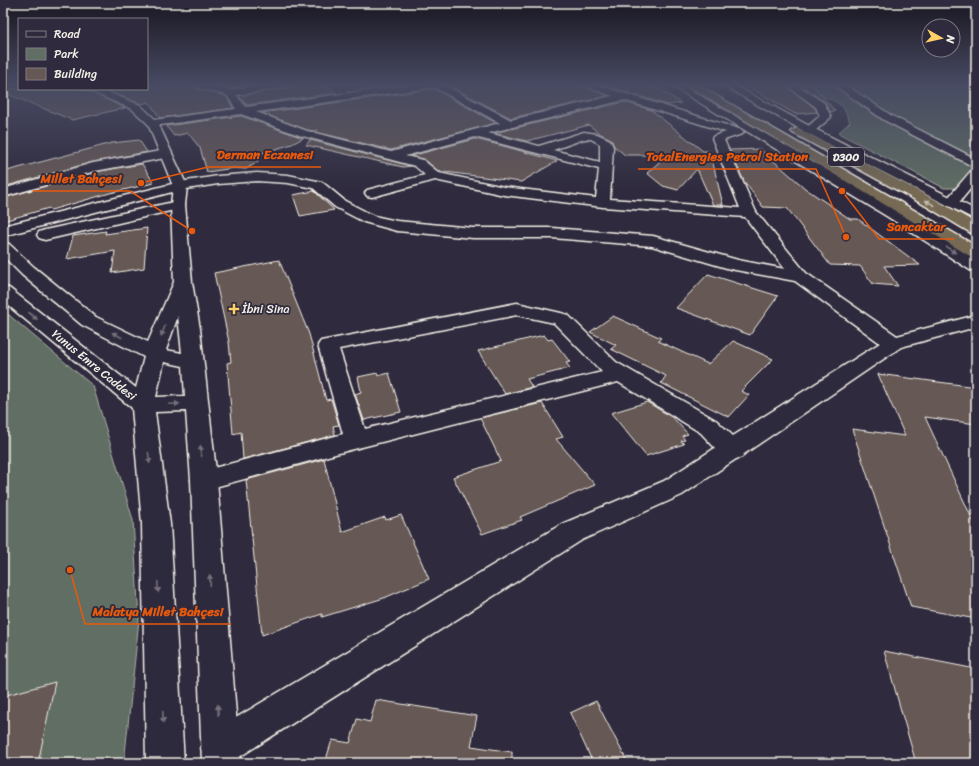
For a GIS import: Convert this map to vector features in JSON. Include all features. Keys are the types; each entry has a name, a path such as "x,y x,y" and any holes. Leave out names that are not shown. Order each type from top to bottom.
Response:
{"highway":[{"name":"D300","path":"750,120 973,251"},
{"name":"D300","path":"783,120 976,230"}],"street":[{"path":"150,120 180,186 178,205 183,282 204,480 220,756 572,532 673,488 894,343 976,320"},
{"path":"152,122 171,120"},
{"path":"267,120 303,133 419,163 435,176 504,191 603,203 749,213"},
{"path":"502,120 510,124"},
{"path":"392,156 528,120"},
{"path":"703,120 742,131"},
{"path":"725,120 742,131 893,214 976,266"},
{"path":"822,120 806,132 967,209 976,174"},
{"path":"891,120 976,164"},
{"path":"742,131 718,138 749,213 800,277 894,343"},
{"path":"476,133 606,166"},
{"path":"540,150 586,135 596,136 606,142 607,147 603,203"},
{"path":"3,193 93,167 166,154"},
{"path":"372,194 435,176"},
{"path":"3,231 180,186 218,180 256,177 304,181 317,185 340,204 369,219 397,226 473,233 552,233 620,237 653,241 736,265 800,277"},
{"path":"3,246 178,205"},
{"path":"3,246 28,271 89,321 155,354 192,361"},
{"path":"165,763 156,524 143,405 157,345 183,282"},
{"name":"Yunus Emre Caddesi","path":"3,292 143,405 196,403"},
{"path":"350,441 356,437 328,345 517,309 561,319 608,367 709,427 733,450"},
{"path":"204,480 350,441 620,375"}],"green space":[{"path":"849,120 885,120 972,167 964,183 958,188 944,188 838,133 850,122"},
{"path":"897,120 976,120 976,157 965,154"},
{"path":"3,310 93,386 133,520 139,620 124,763 3,763"}],"building":[{"path":"213,120 252,120 303,138 292,144 256,155 258,162 246,169 234,168 207,172 200,148 188,133 174,136 166,126"},
{"path":"280,120 490,120 496,123 391,150 316,132 318,130 307,130"},
{"path":"550,120 663,120 703,151 710,151 723,205 713,205 697,169 678,190 663,186 647,173 667,155 625,155 614,146 611,139 599,133 589,125 527,141 494,133"},
{"path":"475,139 557,161 521,182 438,171 424,159 411,156"},
{"path":"139,140 147,152 93,162 3,187 3,172 112,143"},
{"path":"310,140 411,166 403,167 306,145"},
{"path":"760,149 806,189 850,219 858,219 920,265 884,266 898,286 873,284 860,266 830,265 787,208 763,207 744,181 730,150"},
{"path":"142,164 154,183 110,193 51,210 49,208 3,221 3,198 95,172"},
{"path":"314,191 334,210 300,216 293,195"},
{"path":"147,228 144,268 112,273 115,251 67,259 73,236 106,231 105,234"},
{"path":"279,260 309,334 326,400 331,399 339,425 333,426 335,435 243,459 241,432 233,434 227,363 231,362 229,342 214,273"},
{"path":"708,274 778,296 750,335 676,308"},
{"path":"613,316 661,338 658,341 708,364 733,341 773,359 741,391 749,395 729,417 661,383 666,376 611,349 616,345 590,332"},
{"path":"544,335 548,340 552,339 570,362 566,363 570,368 527,379 532,387 505,394 478,351"},
{"path":"377,373 378,376 389,373 401,412 364,420 355,394 361,392 358,377"},
{"path":"878,374 976,387 976,424 925,417 976,527 976,619 911,607 852,429 905,436"},
{"path":"647,402 673,418 688,434 682,436 685,440 681,441 684,444 646,456 611,413"},
{"path":"542,403 563,437 556,439 595,485 520,517 522,520 482,534 453,477 501,461 480,418"},
{"path":"324,459 342,532 385,517 386,520 401,515 429,579 384,598 322,617 322,614 262,635 246,480"},
{"path":"884,651 976,669 976,763 916,763"},
{"path":"55,682 38,763 3,763 3,696"},
{"path":"376,700 477,716 471,746 512,752 512,763 325,763 332,740 350,743 357,719 370,722"},
{"path":"596,701 628,763 593,763 570,713"}],"place":[{"name":"Derman Eczanesi","path":"141,183"},
{"name":"Sancaktar","path":"842,191"},
{"name":"Millet Bahçesi","path":"192,231"},
{"name":"TotalEnergies Petrol Station","path":"846,237"},
{"name":"İbni Sina","path":"234,309"},
{"name":"Malatya Millet Bahçesi","path":"70,570"}]}
